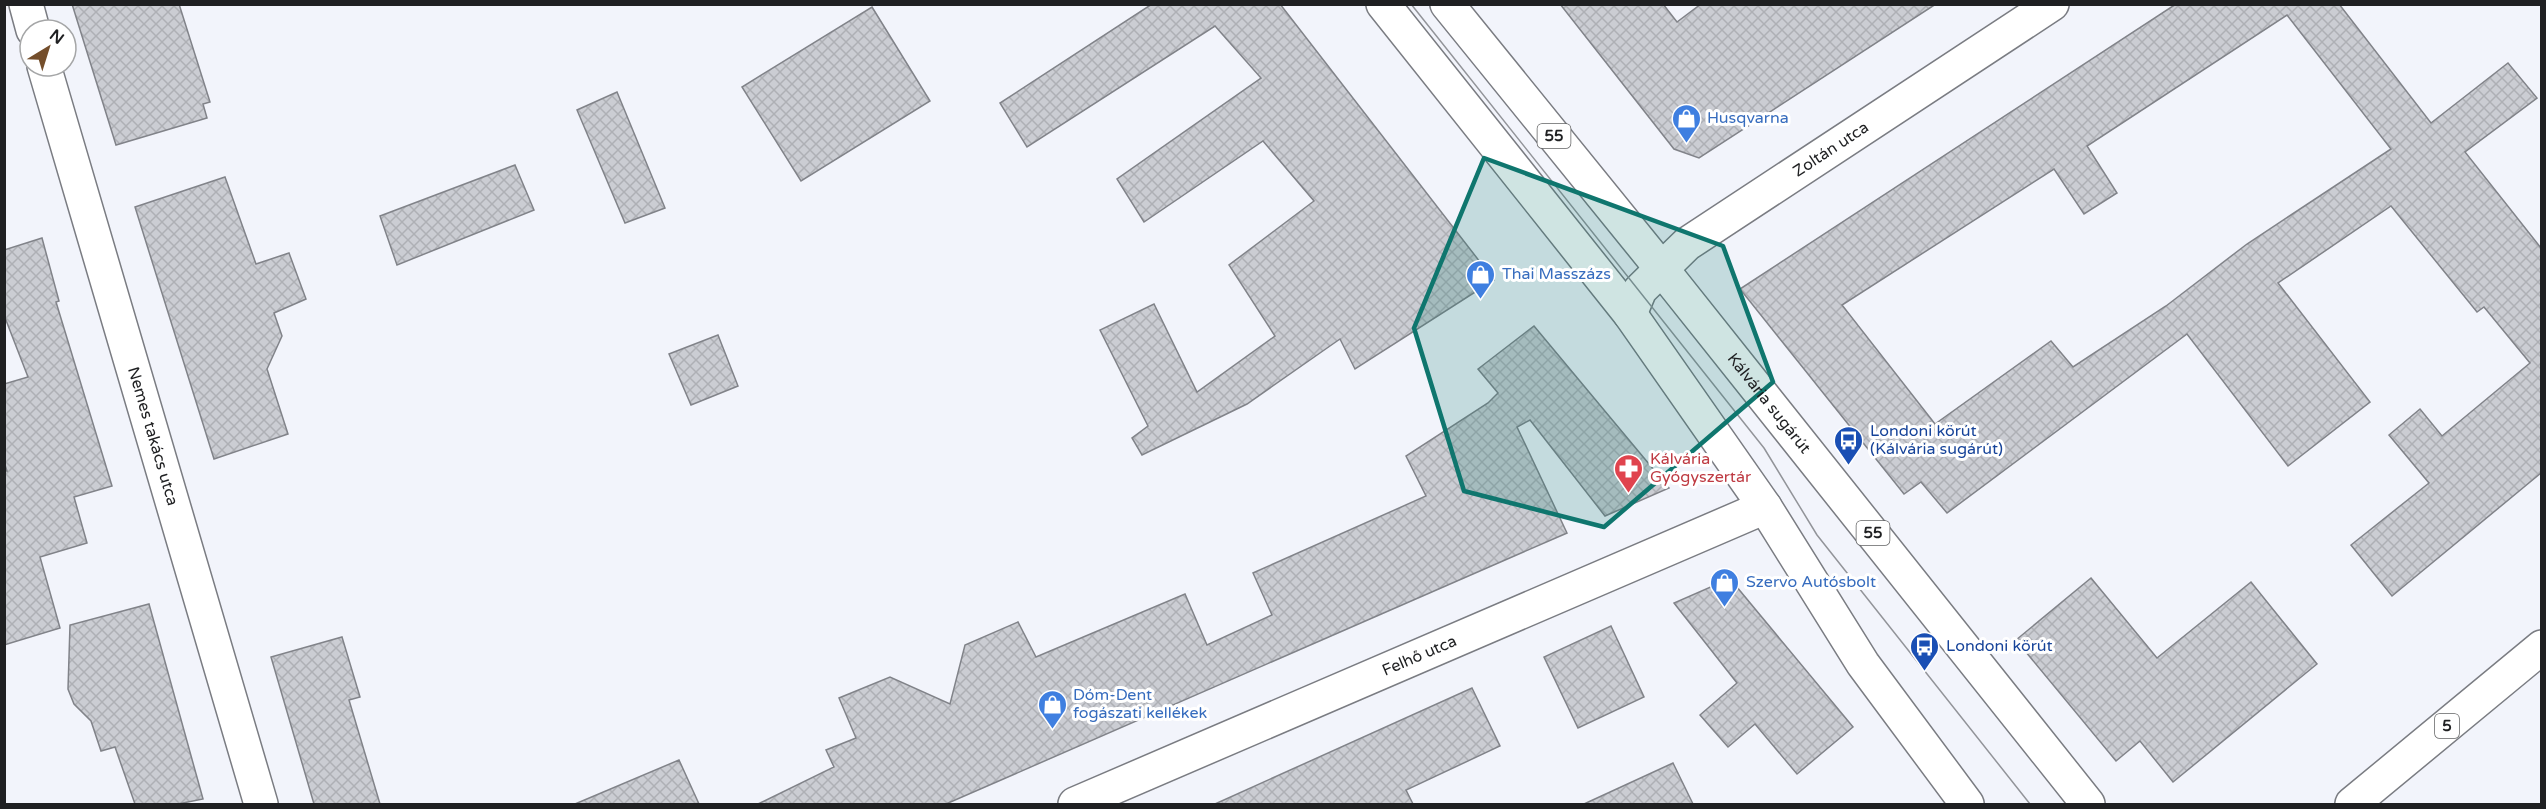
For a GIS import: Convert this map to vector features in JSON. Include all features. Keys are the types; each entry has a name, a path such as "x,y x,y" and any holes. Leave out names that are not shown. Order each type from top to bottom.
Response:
{"main road":[{"path":"1383,4 1630,314 1765,507 1863,664 1967,804"},
{"name":"Kálvária sugárút","path":"1447,4 2088,803"},
{"name":"Zoltán utca","path":"1630,314 1640,290 1687,244 2052,4"},
{"name":"Nemes takács utca","path":"48,78 261,804"},
{"name":"Felhő utca","path":"1075,804 1765,507"},
{"name":"5","path":"2352,804 2541,647"}],"highlighted area":[{"path":"1484,158 1723,246 1773,382 1604,527 1464,491 1414,328"}],"building":[{"path":"72,4 179,4 210,102 203,104 207,118 116,145"},
{"path":"1152,4 1280,4 1494,280 1355,369 1340,339 1247,404 1142,455 1132,438 1148,426 1100,330 1154,304 1197,392 1275,336 1229,265 1314,201 1263,141 1144,222 1117,179 1261,78 1215,26 1027,147 1000,103"},
{"path":"1560,4 1663,4 1677,22 1701,4 1936,4 1699,158 1674,149"},
{"path":"2176,4 2339,4 2431,123 2508,63 2537,98 2465,152 2541,248 2541,473 2392,596 2351,545 2429,483 2389,435 2420,409 2442,436 2530,363 2484,307 2477,312 2391,206 2278,283 2370,402 2288,466 2187,334 1947,513 1921,482 1904,494 1740,289","holes":["2287,15 2391,149 2247,244 2166,306 2073,367 2051,341 1935,424 1842,305 2054,169 2084,214 2117,193 2087,146"]},
{"path":"872,7 930,101 801,181 742,87"},
{"path":"617,92 665,208 625,223 577,110"},
{"path":"515,165 534,210 397,265 380,216"},
{"path":"225,177 256,264 289,253 306,299 274,313 282,336 267,369 288,434 214,459 135,207"},
{"path":"42,238 59,301 56,302 112,486 74,497 87,543 40,557 60,628 4,645 4,471 7,471 4,462 4,384 28,377 4,315 4,250"},
{"path":"1534,326 1669,488 1605,516 1530,420 1517,427 1567,533 946,804 758,804 834,767 826,750 856,738 839,698 890,677 950,704 965,645 1018,622 1036,657 1185,594 1207,645 1272,615 1253,573 1426,496 1406,456 1488,403 1498,393 1478,369"},
{"path":"718,335 738,386 691,405 669,354"},
{"path":"2091,578 2157,658 2251,582 2317,664 2173,782 2140,741 2116,761 2016,640"},
{"path":"1722,582 1736,586 1853,727 1797,774 1755,724 1728,747 1700,715 1737,683 1674,603"},
{"path":"149,604 203,799 178,804 135,804 115,747 101,751 91,721 74,704 68,689 70,625"},
{"path":"1611,626 1644,697 1578,728 1544,657"},
{"path":"342,637 360,697 349,700 380,804 314,804 271,657"},
{"path":"1472,688 1500,746 1406,790 1413,804 1215,804"},
{"path":"679,760 699,804 575,804"},
{"path":"1673,763 1693,804 1584,804"}],"tram line":[{"path":"1411,4 1764,448 1817,535 2030,804"}],"place":[{"name":"Husqvarna","path":"1686,144"},
{"name":"Thai Masszázs","path":"1481,300"},
{"name":"Londoni körút (Kálvária sugárút)","path":"1849,466"},
{"name":"Kálvária Gyógyszertár","path":"1629,494"},
{"name":"Szervo Autósbolt","path":"1725,608"},
{"name":"Londoni körút","path":"1925,672"},
{"name":"Dóm-Dent fogászati kellékek","path":"1052,730"}]}
